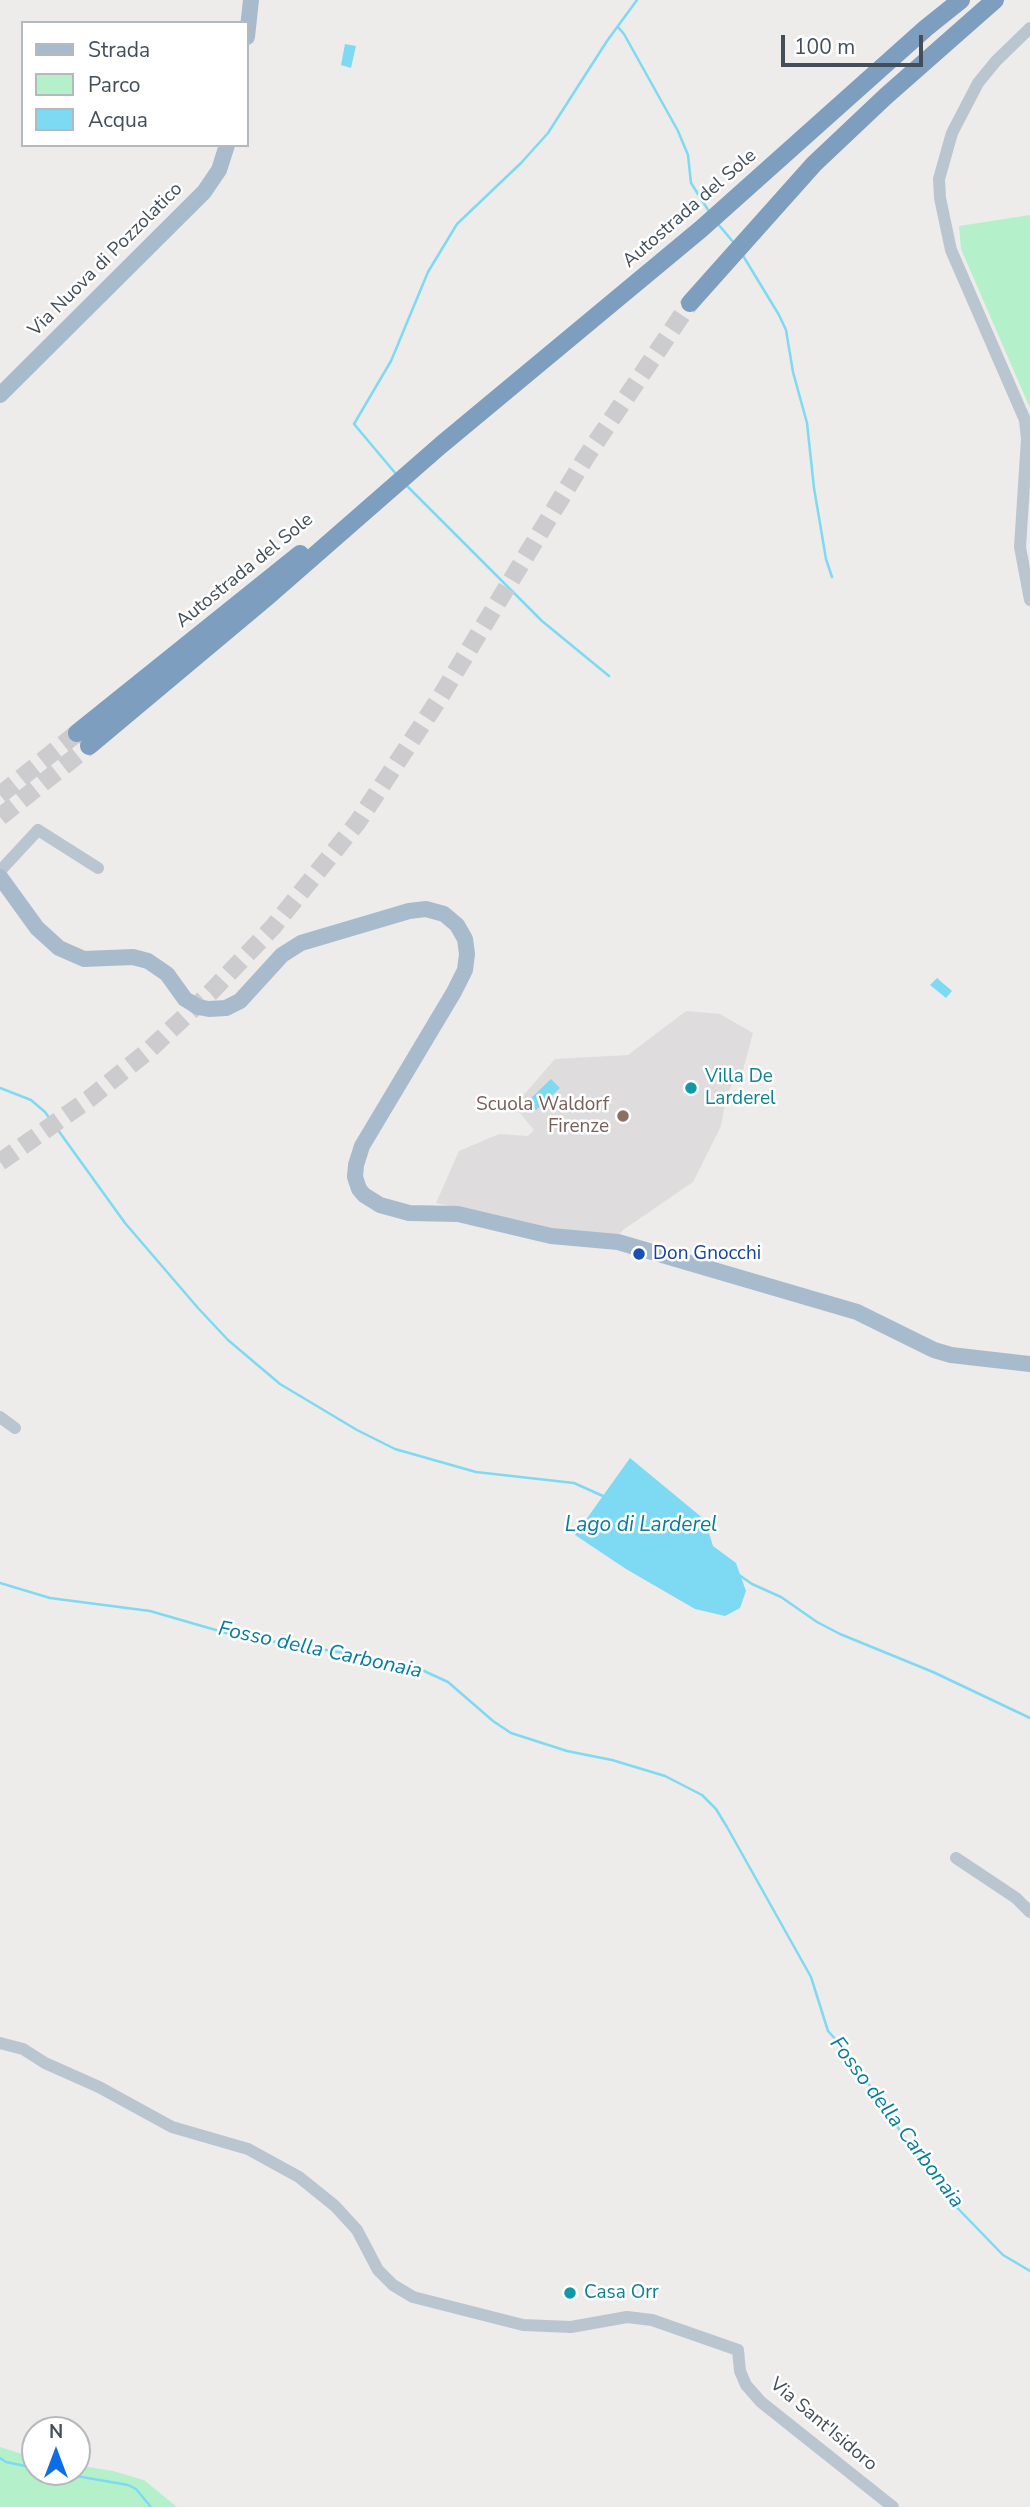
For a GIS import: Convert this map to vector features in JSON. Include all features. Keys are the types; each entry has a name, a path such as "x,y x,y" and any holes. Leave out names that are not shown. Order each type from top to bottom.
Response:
{"highway":[{"name":"Autostrada del Sole","path":"83,739 267,597 441,445 701,229 926,28 961,0"},
{"path":"690,303 823,156 886,96 995,0"}],"main road":[{"path":"248,28 251,0"},
{"name":"Via Nuova di Pozzolatico","path":"0,395 204,192 219,170 226,147"},
{"path":"1,879 37,928 66,953 84,959 134,957 148,961 167,974 185,999 198,1007 209,1009 226,1008 240,1001 282,955 301,943 409,911 426,909 444,914 457,925 465,939 465,970 448,1004 362,1146 355,1165 355,1177 364,1195 380,1205 409,1213 458,1214 551,1236 618,1242 857,1312 934,1350 1030,1364"}],"street":[{"path":"1030,28 978,83 952,133 939,179 940,198 951,250 1025,420 1027,439 1020,547 1030,600"},
{"path":"1,879 38,830 98,869"},
{"path":"0,1417 15,1428"},
{"path":"956,1858 1016,1898 1030,1912"},
{"name":"Via Sant'Isidoro","path":"0,2043 23,2049 45,2063 99,2087 172,2127 229,2142 270,2159 299,2177 335,2206 357,2230 379,2270 393,2285 413,2297 523,2325 571,2326 627,2317 652,2320 738,2350 740,2371 746,2385 761,2402 893,2507"}],"shaded area":[{"name":"Scuola Waldorf Firenze","path":"686,1011 720,1014 753,1033 743,1070 727,1093 721,1126 693,1182 623,1230 615,1239 571,1236 436,1203 459,1151 499,1134 528,1136 534,1130 514,1106 555,1059 628,1055"}],"green space":[{"path":"1030,215 1030,408 961,249 959,226"},
{"path":"0,2447 21,2454 21,2486 91,2486 91,2467 144,2480 177,2507 0,2507"}],"water":[{"path":"345,44 356,46 351,68 341,65"},
{"path":"937,978 952,991 946,998 930,985"},
{"path":"551,1079 560,1088 536,1110 528,1101"},
{"name":"Lago di Larderel","path":"630,1458 705,1520 713,1546 736,1563 746,1591 740,1608 725,1616 695,1609 626,1569 575,1535"}],"waterway":[{"path":"396,474 354,424 391,361 428,272 457,224 521,163 548,133 607,41 637,0"},
{"path":"618,27 678,131 688,155 691,183 710,213"},
{"path":"718,224 734,243"},
{"path":"742,254 786,330 793,372 807,423 814,488 826,559 832,577"},
{"path":"405,484 542,621 609,676"},
{"path":"0,1088 31,1100 45,1112 125,1223 198,1308 228,1340 280,1384 357,1430 395,1449 476,1472 574,1483 603,1496"},
{"path":"739,1575 781,1597 840,1634 933,1672 1030,1718"},
{"name":"Fosso della Carbonaia","path":"0,1583 50,1598 150,1611 233,1635 357,1655 422,1670 448,1682 511,1733 567,1751 612,1760 665,1776 702,1795 716,1809 727,1827 811,1977 828,2031 847,2052 940,2190 1003,2255 1030,2271"},
{"path":"0,2458 21,2465"},
{"path":"91,2479 128,2485 136,2489 151,2507"}],"tunnel":[{"path":"0,1162 89,1099 148,1051 210,993 273,927 357,823 439,699 586,457 690,303"},
{"path":"0,795 77,733"},
{"path":"0,817 89,746"}],"place":[{"name":"Villa De Larderel","path":"691,1088"},
{"name":"Scuola Waldorf Firenze","path":"623,1116"},
{"name":"Don Gnocchi","path":"639,1254"},
{"name":"Casa Orr","path":"570,2293"}]}
